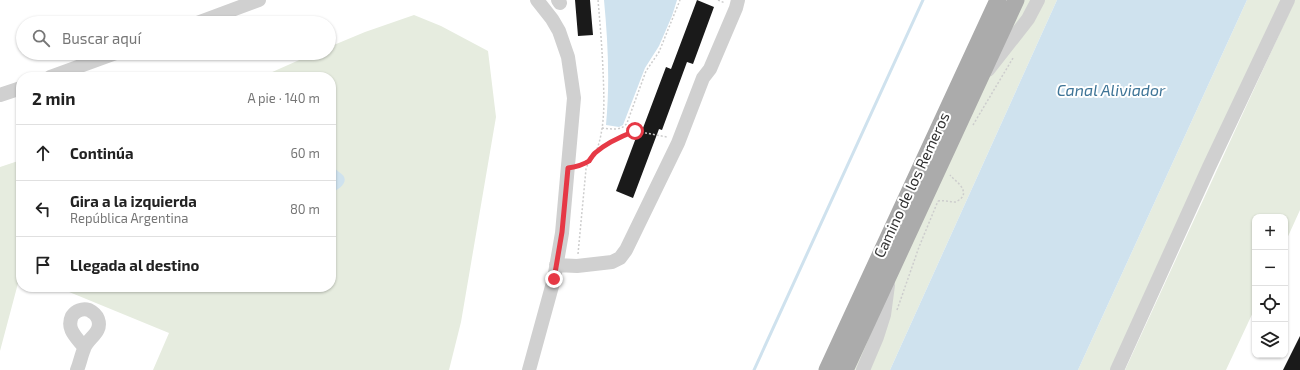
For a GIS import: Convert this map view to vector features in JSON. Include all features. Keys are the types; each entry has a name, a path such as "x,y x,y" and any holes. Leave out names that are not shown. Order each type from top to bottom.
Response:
{"main road":[{"name":"Camino de los Remeros","path":"827,370 998,0"},
{"name":"Camino de los Remeros","path":"845,370 1016,0"}],"street":[{"path":"216,16 259,0"},
{"path":"529,370 556,266 562,232 574,98 568,57 559,31 552,19 537,0"},
{"path":"556,266 577,266 612,262 620,258 626,250 679,139 703,78 710,69 738,0"},
{"path":"976,85 1028,19 1038,0"},
{"path":"1117,370 1209,166 1288,0"},
{"path":"64,72 97,60"},
{"path":"0,95 16,90"},
{"path":"863,370 878,337 884,315 889,274"},
{"path":"77,370 83,355 84,347"}],"path":[{"path":"596,153 602,128 604,102 601,30 598,0"},
{"path":"602,128 619,129 625,127 628,123 646,71 659,52 680,0"},
{"path":"972,129 1016,54"},
{"path":"577,266 586,169 589,161 596,153 620,137 635,131 679,139"},
{"path":"568,168 575,167 589,161"},
{"path":"938,201 944,200 953,202 962,198 964,191 962,187 950,175"},
{"path":"896,314 923,238 941,195"}],"shaded area":[{"path":"1020,0 1057,0 890,370 853,370"},
{"path":"1247,0 1282,0 1112,370 1078,370"},
{"path":"1295,0 1300,0 1300,210 1288,236 1288,214 1252,214 1252,314 1226,370 1125,370"},
{"path":"414,15 441,26 488,51 496,117 461,322 449,370 153,370 169,333 69,292 336,292 336,72 272,72 299,60 336,60 336,44"},
{"path":"16,162 16,291 0,351 0,167"}],"water":[{"path":"604,0 677,0 659,46 645,68 623,125 619,127 606,125 608,62"},
{"name":"Canal Aliviador","path":"1057,0 1247,0 1078,370 890,370"},
{"path":"336,170 343,175 345,181 336,190"}],"building":[{"path":"575,0 590,0 593,35 578,36"},
{"path":"697,0 714,7 693,64 687,62 662,130 659,129 633,198 616,191 637,135 640,136 666,67 671,69"},
{"path":"1300,336 1300,370 1283,370"}],"waterway":[{"path":"754,370 923,0"}],"route":[{"path":"554,279 562,232 568,168 575,167 589,161 596,153 620,137 635,131"}]}
